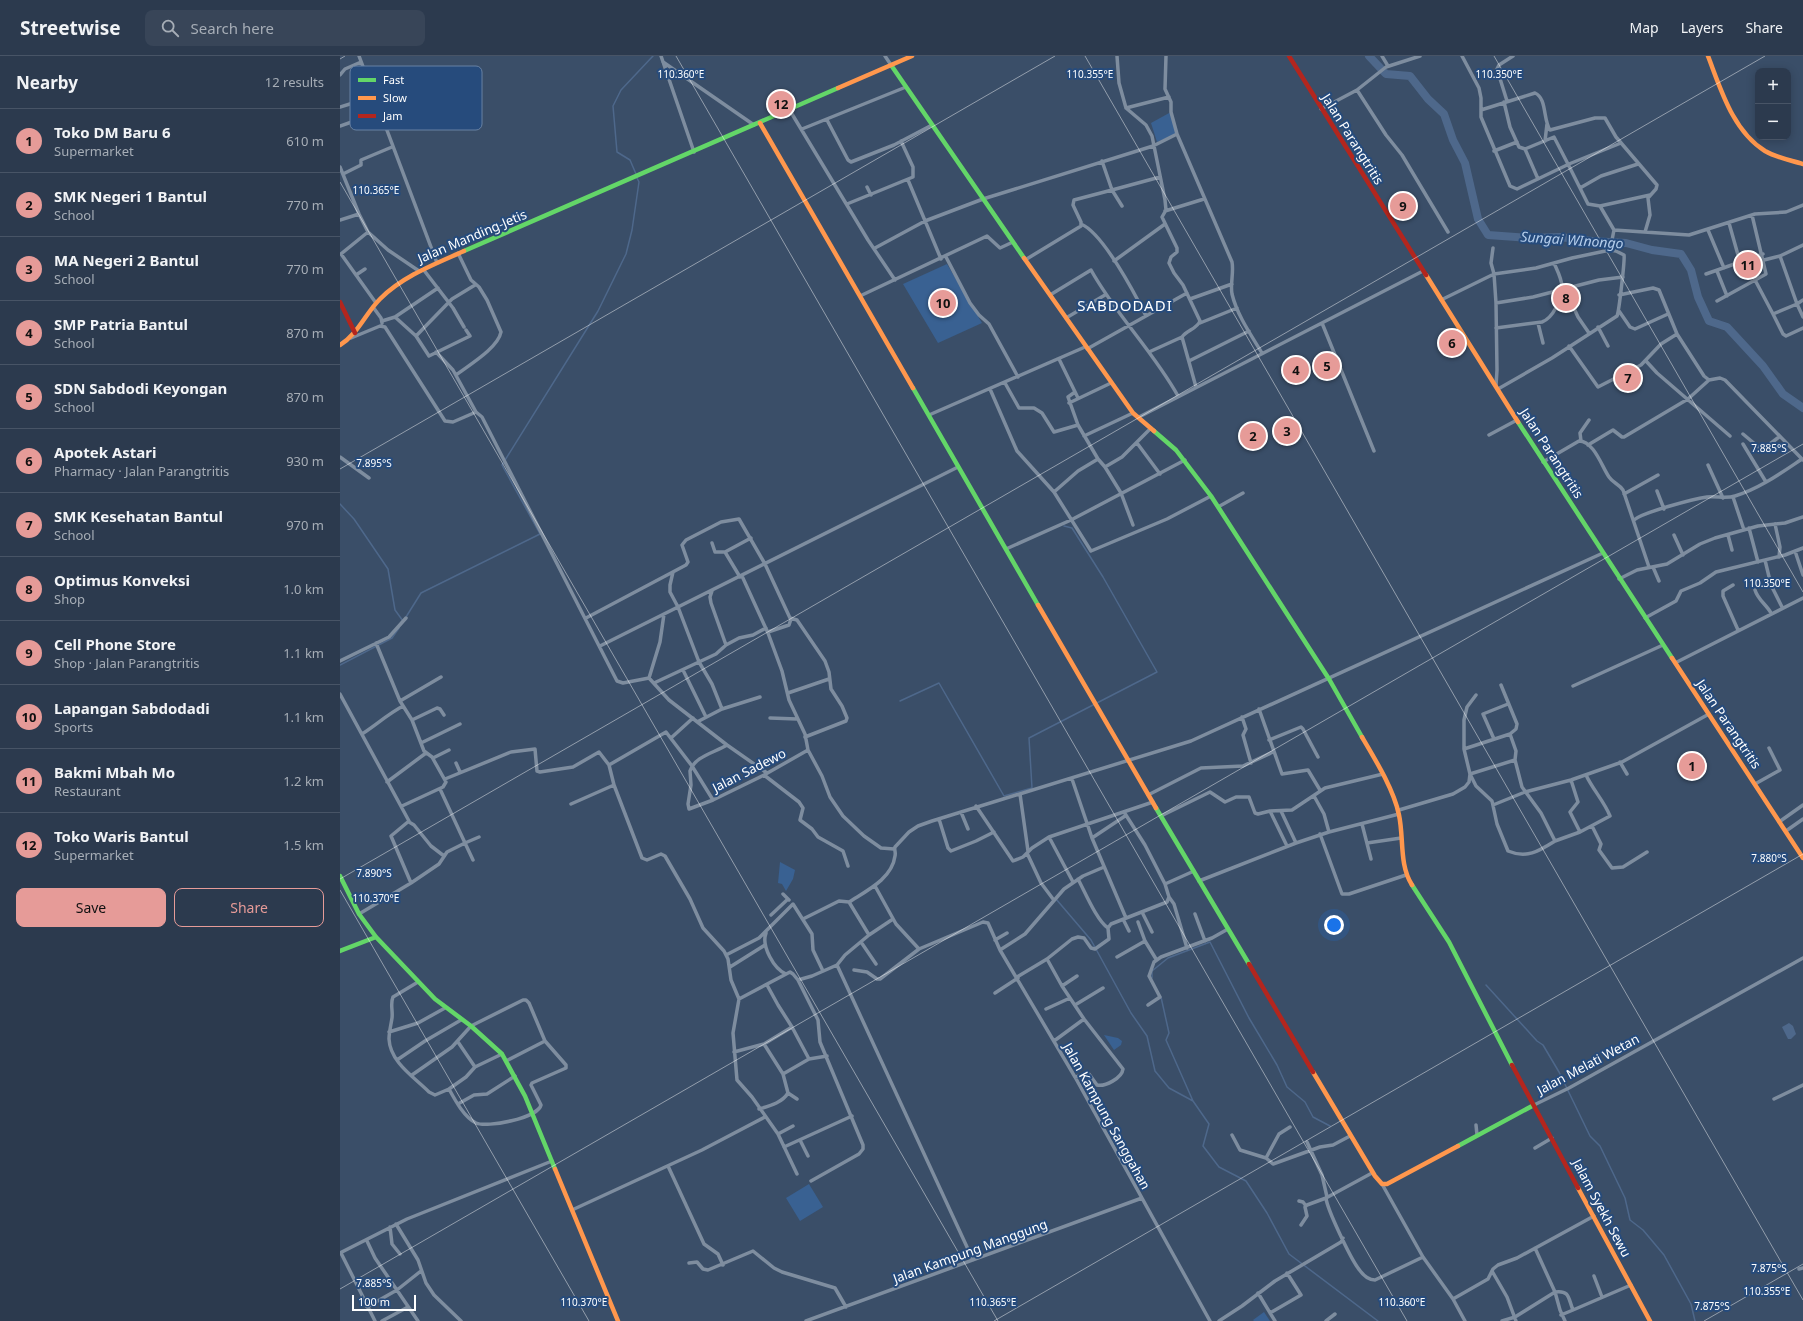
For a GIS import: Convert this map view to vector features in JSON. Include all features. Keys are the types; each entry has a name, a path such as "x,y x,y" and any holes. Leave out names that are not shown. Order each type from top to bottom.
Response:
{"street":[{"path":"359,56 363,66"},
{"path":"661,56 694,152"},
{"path":"885,56 1012,242 1133,413 1176,450 1211,496 1329,679 1383,774 1399,812 1406,875 1349,894 1342,894 1320,834"},
{"name":"Jalan Manding-Jetis","path":"340,345 351,338 374,305 389,290 421,270 642,175 912,56"},
{"path":"1117,56 1119,83 1126,108 1149,130 1165,200 1165,211 1162,217 1177,248 1177,252 1170,259 1169,263 1187,293 1200,323"},
{"path":"1166,56 1165,89 1169,97 1177,134 1190,161 1204,199 1231,260 1233,269 1232,294 1237,308 1262,354"},
{"name":"Jalan Parangtritis","path":"1289,56 1543,462 1803,858"},
{"path":"1382,56 1387,66"},
{"path":"1321,109 1357,90 1387,66 1420,56"},
{"path":"1462,56 1478,88 1481,117 1507,182 1512,189 1518,189 1567,165 1621,143"},
{"path":"1513,56 1498,66 1497,69 1506,102 1508,121 1519,147 1526,149 1552,137 1555,138 1589,205 1600,206 1650,195"},
{"path":"1708,56 1720,88 1737,122 1750,138 1764,150 1778,157 1803,164"},
{"path":"352,66 361,62"},
{"path":"663,62 754,126"},
{"path":"340,75 345,69 350,67"},
{"path":"802,129 906,87"},
{"path":"1357,90 1386,135 1402,155 1448,232"},
{"path":"1481,110 1532,94 1538,94 1542,99 1547,124 1550,130 1603,117 1614,135 1657,185 1656,189 1650,195 1648,200 1650,217 1645,232"},
{"path":"1126,108 1169,97"},
{"path":"340,107 350,104"},
{"path":"789,109 895,280"},
{"path":"827,120 850,162 901,141 932,125"},
{"path":"340,126 350,122"},
{"path":"760,123 1148,795 1372,1173 1382,1184 1423,1257 1453,1299 1465,1321"},
{"path":"1545,140 1547,124"},
{"path":"386,130 437,263"},
{"path":"874,248 925,221 983,199 1153,146 1177,134"},
{"path":"847,204 913,177 914,170 901,141"},
{"path":"1494,151 1517,142"},
{"path":"343,174 362,165 361,160 392,147"},
{"path":"1526,149 1538,179"},
{"path":"1102,161 1112,190 1122,206"},
{"path":"1580,188 1604,175 1638,164"},
{"path":"340,167 368,232 388,250 421,270 438,288 470,336 428,356 416,336 395,317"},
{"path":"1146,316 1128,282 1114,261 1090,229 1081,224 1072,205 1074,200 1160,177"},
{"path":"908,180 941,260"},
{"path":"867,187 871,195"},
{"path":"1165,211 1204,199"},
{"path":"1614,230 1685,235 1708,230 1752,215 1786,212 1803,204"},
{"path":"1600,206 1614,230 1610,249"},
{"path":"340,220 359,214"},
{"path":"1717,301 1766,274 1764,260 1752,215"},
{"path":"1729,223 1740,262"},
{"path":"1025,260 1081,224"},
{"path":"1114,261 1165,224"},
{"path":"1708,230 1724,268"},
{"path":"368,232 342,254 374,305 382,323 446,421 453,422 476,412"},
{"path":"860,296 941,260 987,236 1000,248 1012,242"},
{"path":"1764,260 1780,256 1803,245"},
{"path":"1493,248 1491,263 1494,274 1496,303 1497,387 1616,317 1620,311"},
{"path":"1441,300 1494,274 1536,268 1610,249 1618,251 1624,257 1620,311 1630,327 1635,329 1668,314"},
{"path":"456,375 487,350 501,333 487,300 479,287 471,280 458,253"},
{"path":"1706,274 1762,254"},
{"path":"1780,256 1803,317"},
{"path":"946,257 970,303 978,315 989,324 1018,377"},
{"path":"1496,328 1538,323 1545,321 1550,316 1560,298 1562,288 1554,263"},
{"path":"350,275 365,269"},
{"path":"1050,296 1091,270 1105,295 1149,352 1178,396"},
{"path":"1717,270 1726,296"},
{"path":"1138,417 1423,271"},
{"path":"1496,303 1533,297 1562,288 1579,286 1600,280 1623,278"},
{"path":"1755,280 1783,334 1786,336 1803,328"},
{"path":"1190,299 1232,284"},
{"path":"416,336 448,302 476,285"},
{"path":"351,338 395,317 438,288"},
{"path":"1620,295 1657,289 1677,334 1704,376 1709,380"},
{"path":"929,414 1086,348 1187,293"},
{"path":"1066,318 1105,295"},
{"path":"1773,314 1803,300"},
{"path":"340,302 355,333"},
{"path":"1572,304 1580,322 1588,333"},
{"path":"1149,352 1182,337 1200,323 1237,308"},
{"path":"1322,323 1374,451"},
{"path":"1538,323 1543,342"},
{"path":"1598,327 1608,346"},
{"path":"1188,361 1249,331"},
{"path":"1569,346 1598,387 1634,369 1646,361 1661,344 1677,334"},
{"path":"1182,337 1196,387"},
{"path":"436,352 456,375 476,412 482,417 619,683 649,678"},
{"path":"1059,359 1078,398"},
{"path":"1646,361 1657,373 1730,436"},
{"path":"1588,444 1613,430 1623,438 1688,399 1709,380 1720,378 1725,380 1803,460 1766,482 1733,497 1700,498 1647,514 1634,520"},
{"path":"1005,383 1019,408 1034,408 1039,411 1044,415 1054,432 1078,425"},
{"path":"1069,403 1111,383"},
{"path":"990,389 1017,451 1054,492 1091,551 1167,518 1211,496"},
{"path":"1075,392 1068,396 1069,403 1078,425 1098,459 1105,466 1121,493 1133,525"},
{"path":"1084,436 1133,413"},
{"path":"1489,435 1517,420"},
{"path":"1581,441 1580,433 1589,420"},
{"path":"1105,466 1122,457 1151,428"},
{"path":"1743,434 1762,450 1779,437"},
{"path":"1581,441 1588,444 1610,479 1619,485 1624,494 1630,515 1634,520 1635,529 1651,567 1659,581"},
{"path":"1543,462 1581,441"},
{"path":"1137,443 1160,474"},
{"path":"1743,444 1766,482"},
{"path":"340,457 369,478"},
{"path":"1054,492 1078,471 1098,459"},
{"path":"1006,549 1071,520 1185,460"},
{"path":"1708,465 1723,498"},
{"path":"600,646 741,577 958,467"},
{"path":"1624,494 1658,475"},
{"path":"1657,491 1664,509"},
{"path":"1218,507 1243,492"},
{"path":"1733,497 1744,530"},
{"path":"1619,579 1637,570 1667,564 1705,542 1750,528 1789,522 1803,517"},
{"path":"586,618 687,564 682,545 683,542 716,524 729,519 739,519 765,564 791,619 789,625 739,638 726,645 719,652 654,684"},
{"path":"1775,524 1780,547 1779,557"},
{"path":"1750,528 1758,562"},
{"path":"1674,535 1683,555"},
{"path":"1728,535 1732,550"},
{"path":"712,544 715,552 725,552 751,538"},
{"path":"1645,618 1676,601 1681,591 1703,581 1712,574 1779,557 1803,548"},
{"path":"1795,551 1803,575"},
{"path":"725,552 741,577 767,630 797,719 805,737 808,750 822,776 830,797 842,816 872,842 882,848 894,850"},
{"path":"803,919 839,901 849,902 875,886 893,864 895,856 894,850 898,842 918,826 976,806 1072,779 1191,741 1603,553"},
{"path":"1765,560 1771,585 1782,607"},
{"path":"673,572 670,590 699,662 712,684 722,709"},
{"path":"1733,585 1722,593 1738,630"},
{"path":"1755,590 1759,600 1766,604 1771,613"},
{"path":"712,591 710,603 726,645"},
{"path":"1675,663 1803,597"},
{"path":"649,678 660,642 664,614"},
{"path":"340,662 377,645 392,635 406,618"},
{"path":"791,619 797,620 820,652 828,668 829,686 833,695 842,706 848,719 805,737"},
{"path":"377,645 400,701 412,720 426,753 433,758 445,779 445,786 402,806"},
{"path":"1574,686 1663,645"},
{"path":"683,670 706,717"},
{"path":"400,701 441,677"},
{"path":"649,678 669,700 766,774 803,806 800,820 812,829 816,835 843,851 848,866"},
{"path":"788,693 829,679"},
{"path":"1464,749 1510,734 1517,726 1501,685"},
{"path":"340,694 387,782 402,806 409,822 414,825 431,846 444,856"},
{"path":"1476,695 1469,703 1465,712 1464,749 1470,774 1475,784 1490,799 1497,824 1508,851 1520,855 1532,854 1554,841 1580,832 1610,816 1603,801 1592,788 1586,775"},
{"path":"698,722 722,709 760,697"},
{"path":"1494,739 1483,714 1508,704"},
{"path":"362,734 403,706"},
{"path":"412,720 437,708 440,709 444,715"},
{"path":"1259,709 1273,752 1283,775 1308,770 1320,790"},
{"path":"1492,805 1525,792 1571,780 1620,762 1709,714"},
{"path":"1242,717 1246,730 1243,735 1251,763"},
{"path":"609,766 664,733 667,733 671,738 693,718"},
{"path":"770,718 797,719"},
{"path":"421,743 460,724"},
{"path":"1269,740 1301,727 1303,728 1318,757"},
{"path":"1510,734 1516,751 1515,760 1520,783 1541,813 1554,841"},
{"name":"Jalan Sadewo","path":"671,738 692,766 713,800 766,774 808,750"},
{"path":"713,800 693,809 688,807 691,785 690,771 692,766 700,757 713,753 727,745"},
{"path":"1755,784 1780,770 1770,748"},
{"path":"445,779 511,752 534,749 536,752 538,772 573,767 598,752 609,766 614,785 642,858 647,860 662,854 665,856 688,894 704,928 726,955 730,967 731,980 739,1000 734,1026 734,1052 737,1080 752,1097 778,1134 797,1174"},
{"path":"433,758 449,750"},
{"path":"1148,795 1201,768 1238,766 1251,763 1273,752"},
{"path":"387,782 426,753"},
{"path":"1470,774 1515,760"},
{"path":"1620,762 1627,774"},
{"path":"456,763 460,772"},
{"path":"1161,816 1210,792 1225,802 1236,797 1249,797 1256,814 1270,811 1292,810 1314,796 1320,790 1383,774"},
{"path":"1200,881 1296,842 1320,834 1362,824 1459,791 1469,782 1470,774"},
{"path":"1072,779 1092,838 1129,931"},
{"path":"1571,780 1578,802 1570,812 1580,832"},
{"path":"571,804 614,785"},
{"path":"440,789 473,860"},
{"path":"1020,794 1029,851 1040,883 1053,899"},
{"path":"1314,796 1324,814 1329,832"},
{"path":"976,806 1011,860 1017,860 1049,837 1087,824 1124,814 1153,802"},
{"path":"1779,822 1803,805"},
{"path":"1270,811 1288,846"},
{"path":"1281,811 1296,842"},
{"path":"961,812 968,829"},
{"path":"1092,838 1124,814"},
{"path":"1124,814 1145,845 1165,884 1169,897 1174,904 1187,948"},
{"path":"939,819 948,848 951,850 976,841 994,832"},
{"path":"1786,831 1803,819"},
{"path":"409,822 390,836 410,883"},
{"path":"1362,824 1371,859"},
{"path":"1592,826 1601,844 1599,850 1612,868 1623,867 1648,852"},
{"path":"359,914 433,869 441,862 450,850 479,837"},
{"path":"1049,837 1073,882"},
{"path":"1367,843 1401,838"},
{"path":"1000,950 1025,934 1053,899 1073,882 1104,867"},
{"path":"1165,884 1194,871"},
{"name":"Jalam Syekh Sewu","path":"1406,875 1449,942 1650,1321"},
{"path":"340,876 359,914 376,937 418,982 445,1008 471,1026 502,1054 515,1076 532,1114 618,1321"},
{"path":"995,993 1047,959 1069,941 1078,937 1084,938 1091,948 1096,948 1109,939 1108,928 1094,912 1078,879"},
{"path":"854,970 868,972 877,979 880,979 919,949 893,919 875,886"},
{"path":"783,894 793,904 813,937 814,953 823,970"},
{"path":"1108,928 1111,924 1124,918 1167,902 1169,897"},
{"path":"771,915 788,899"},
{"path":"849,902 869,935"},
{"path":"726,955 755,940 766,932 793,904"},
{"path":"1142,912 1152,932"},
{"path":"1195,914 1205,941"},
{"path":"798,980 812,976 837,965 845,955 869,935 893,919"},
{"name":"Jalan Kampung Sanggahan","path":"919,949 986,922 1000,950 1054,1041 1210,1321"},
{"path":"1138,922 1145,941 1156,960"},
{"path":"1148,1005 1160,997 1149,976 1156,960 1166,954 1205,941 1228,929"},
{"path":"766,932 764,944 779,968 786,974"},
{"path":"995,940 1007,933"},
{"path":"340,952 376,937"},
{"path":"1117,957 1145,941"},
{"path":"861,942 876,964"},
{"path":"730,967 764,944"},
{"name":"Jalan Melati Wetan","path":"1382,1184 1389,1183 1534,1104 1569,1088 1803,958"},
{"path":"1047,959 1074,1005 1109,1049 1123,1071 1119,1076 1098,1086 1089,1074 1074,1077"},
{"path":"837,965 973,1260"},
{"path":"739,1000 786,974 793,974 798,980 817,1016 820,1042 862,1140 862,1150 811,1181"},
{"path":"1062,986 1077,976"},
{"path":"418,982 393,997 391,1001 392,1018 389,1032 390,1047 396,1060 432,1094 449,1089 466,1077 475,1068 502,1054"},
{"path":"767,985 792,1027 808,1059"},
{"path":"1074,1005 1103,988"},
{"path":"1046,1009 1070,998"},
{"path":"412,1075 458,1042 471,1026 517,1002 526,1000 545,1040 567,1067 532,1083 531,1085 541,1107 532,1114 499,1124 483,1126 474,1122 458,1104 449,1089"},
{"path":"389,1032 418,1023 445,1008"},
{"path":"1054,1041 1084,1019"},
{"path":"396,1060 461,1020"},
{"path":"734,1052 764,1044 792,1027"},
{"path":"506,1061 545,1040"},
{"path":"458,1042 475,1068"},
{"path":"764,1044 783,1074 788,1093 797,1099"},
{"path":"783,1074 808,1059 827,1056"},
{"path":"458,1104 474,1095 487,1094 515,1076"},
{"path":"1774,1099 1803,1085"},
{"path":"759,1109 775,1104 788,1093"},
{"path":"784,1147 852,1116"},
{"path":"572,1210 714,1144 765,1117"},
{"path":"1476,1125 1477,1135"},
{"path":"778,1134 793,1126"},
{"path":"1266,1158 1279,1134 1290,1127"},
{"path":"1232,1135 1240,1150 1266,1158 1271,1164 1277,1164 1311,1151 1333,1145 1350,1136"},
{"path":"1535,1148 1552,1138"},
{"path":"800,1140 808,1156"},
{"path":"1307,1142 1323,1179 1327,1197 1343,1238 1358,1268 1366,1277 1372,1280 1380,1278 1423,1257"},
{"path":"375,1321 340,1253 367,1241 396,1224 552,1162"},
{"path":"668,1166 705,1245 718,1254 723,1265"},
{"path":"1306,1206 1327,1197 1372,1173"},
{"name":"Jalan Kampung Manggung","path":"806,1321 1142,1198"},
{"path":"1299,1200 1306,1206 1307,1216 1301,1225"},
{"path":"1453,1299 1488,1279 1492,1271 1498,1265 1517,1258 1594,1216"},
{"path":"396,1224 418,1260 423,1280 434,1295 461,1321"},
{"path":"390,1227 392,1244 400,1254"},
{"path":"1219,1321 1287,1273 1341,1242 1343,1238"},
{"path":"367,1241 375,1258 418,1321"},
{"path":"1536,1248 1555,1292 1561,1314 1565,1321"},
{"path":"689,1263 697,1262 705,1270 723,1265 753,1251 774,1268 782,1272 835,1288 846,1307"},
{"path":"367,1307 397,1290 421,1271"},
{"path":"1492,1271 1507,1297 1515,1319"},
{"path":"1270,1313 1301,1295 1287,1273"},
{"path":"1594,1276 1602,1297"},
{"path":"1561,1314 1631,1285"},
{"path":"1502,1321 1515,1319 1555,1292 1565,1292 1573,1310"},
{"path":"1258,1293 1275,1321"},
{"path":"382,1321 389,1319 408,1307"},
{"path":"1326,1321 1335,1314"}],"shaded area":[{"path":"1171,112 1176,134 1157,142 1151,123"},
{"path":"947,264 982,323 938,343 903,284"},
{"path":"780,862 795,870 793,879 786,891 782,884 778,883"},
{"path":"1789,1023 1793,1026 1796,1034 1791,1039 1788,1039 1782,1027"},
{"path":"1104,1035 1118,1038 1122,1041 1121,1045 1114,1050"},
{"path":"809,1184 823,1207 800,1221 786,1198"},
{"path":"1264,1312 1270,1321 1253,1320"}],"waterway":[{"path":"636,174 630,160 617,152 613,106 621,90 653,56"},
{"name":"Sungai WInongo","path":"1369,56 1386,74 1410,76 1428,99 1444,114 1453,140 1465,163 1478,219 1488,235 1531,238 1560,237 1626,243 1652,250 1681,254 1691,270 1698,297 1709,321 1727,327 1763,366 1783,394 1803,408"},
{"path":"406,617 421,593 540,534 502,465 598,311 626,254 632,230 639,182 637,178"},
{"path":"340,504 354,519 388,569 395,610 403,621"},
{"path":"900,701 939,683 1004,796 1032,788 1029,738 1157,672 1103,577 1072,528 1064,526"},
{"path":"340,665 392,638 399,628"},
{"path":"1056,899 1091,940 1131,1013 1147,1036 1155,1071 1169,1088 1193,1101 1209,1124 1203,1146 1219,1167 1246,1181 1267,1213 1289,1254 1378,1321"},
{"path":"1152,978 1152,971 1168,958 1210,942 1249,1018 1277,1065 1287,1087 1305,1102 1313,1117 1330,1126"},
{"path":"1486,985 1537,1041 1543,1045 1559,1072 1590,1136 1600,1146 1625,1198 1630,1220 1643,1230 1664,1255 1691,1304 1695,1321"},
{"path":"1161,997 1169,1033 1166,1040 1193,1101"}],"traffic: fast":[{"path":"891,65 1024,258"},
{"path":"464,251 838,88"},
{"path":"913,388 1038,605"},
{"path":"1518,422 1672,658"},
{"path":"1154,431 1176,450 1211,496 1329,679 1362,737"},
{"path":"1156,808 1249,964"},
{"path":"340,876 359,914 376,937 435,999 471,1026 502,1054 525,1096 555,1169"},
{"path":"1412,885 1449,942 1512,1065"},
{"path":"340,951 376,937"},
{"path":"1458,1146 1534,1105"}],"traffic: slow":[{"path":"838,88 912,56"},
{"path":"1708,56 1729,109 1744,132 1754,143 1765,151 1803,164"},
{"path":"760,123 913,388"},
{"path":"340,345 357,330 375,305 389,291 420,271 464,251"},
{"path":"1024,258 1133,413 1154,431"},
{"path":"1426,275 1518,422"},
{"path":"1038,605 1156,808"},
{"path":"1672,658 1803,858"},
{"path":"1362,737 1384,775 1397,805 1403,860 1412,885"},
{"path":"1313,1072 1375,1176 1382,1184 1387,1184 1458,1146"},
{"path":"555,1169 618,1321"},
{"path":"1578,1188 1650,1321"}],"traffic: jam":[{"path":"1289,56 1426,275"},
{"path":"340,302 355,333"},
{"path":"1249,964 1313,1072"},
{"path":"1512,1065 1578,1188"}],"place":[{"name":"Toko Waris Bantul","path":"781,104"},
{"name":"Cell Phone Store","path":"1403,206"},
{"name":"Bakmi Mbah Mo","path":"1748,265"},
{"name":"Optimus Konveksi","path":"1566,298"},
{"name":"Lapangan Sabdodadi","path":"943,303"},
{"name":"Apotek Astari","path":"1452,343"},
{"name":"SDN Sabdodi Keyongan","path":"1327,366"},
{"name":"SMP Patria Bantul","path":"1296,370"},
{"name":"SMK Kesehatan Bantul","path":"1628,378"},
{"name":"MA Negeri 2 Bantul","path":"1287,431"},
{"name":"SMK Negeri 1 Bantul","path":"1253,436"},
{"name":"Toko DM Baru 6","path":"1692,766"}],"district":[{"name":"SABDODADI","path":"1125,306"}]}
